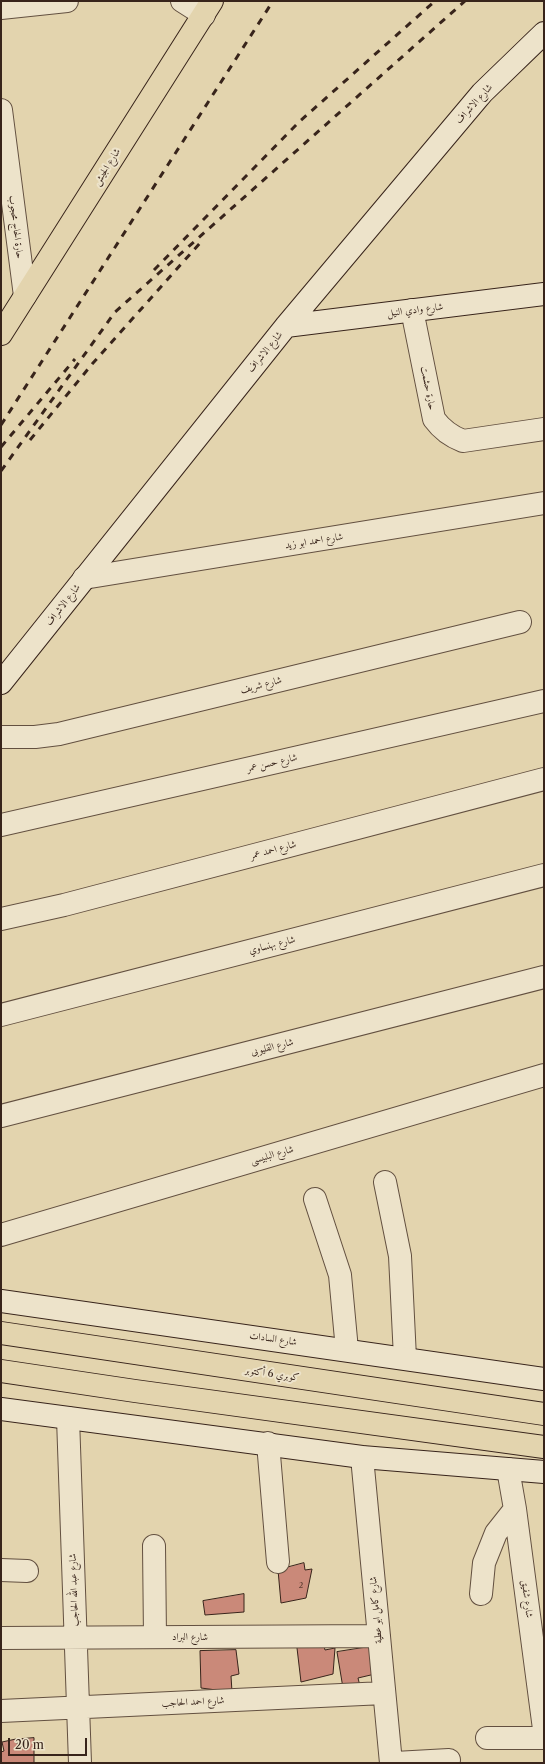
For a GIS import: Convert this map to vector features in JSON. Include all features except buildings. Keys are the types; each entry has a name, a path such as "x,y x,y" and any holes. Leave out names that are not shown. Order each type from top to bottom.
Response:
{"main road":[{"name":"شارع الجيش","path":"1,334 208,8"},
{"name":"كوبري 6 أكتوبر","path":"1,1333 544,1414"},
{"path":"1,1371 135,1392 544,1447"}],"street":[{"path":"1,8 67,1"},
{"path":"182,1 208,8"},
{"name":"شارع الاشراف","path":"1,683 286,326 482,93 544,33"},
{"name":"حارة الحاج محجوب","path":"1,110 3,149 25,296"},
{"name":"شارع وادي النيل","path":"286,326 544,294"},
{"name":"حارة حشمت","path":"412,310 434,419 441,429 452,437 463,441 544,429"},
{"name":"شارع احمد ابو زيد","path":"84,578 544,504"},
{"name":"شارع شريف","path":"1,737 35,737 59,734 520,622"},
{"name":"شارع حسن عمر","path":"1,826 544,701"},
{"name":"شارع احمد عمر","path":"1,919 64,905 544,779"},
{"name":"شارع بهنساوي","path":"1,1015 544,875"},
{"name":"شارع القليوبى","path":"1,1116 544,977"},
{"name":"شارع البلبيسى","path":"1,1235 544,1075"},
{"path":"385,1182 400,1256 405,1358"},
{"path":"315,1199 340,1275 347,1350"},
{"name":"شارع السادات","path":"1,1301 544,1379"},
{"path":"1,1409 268,1443 362,1457 544,1472"},
{"name":"شارع عبد الله الحاجب","path":"68,1418 80,1763"},
{"path":"268,1443 278,1562"},
{"name":"شارع كامل ابو عطية","path":"362,1457 391,1763"},
{"name":"شارع شفيق","path":"508,1469 516,1509 544,1728"},
{"path":"480,1594 484,1563 496,1533 516,1509"},
{"path":"154,1546 155,1637"},
{"path":"1,1570 27,1571"},
{"name":"شارع البراد","path":"1,1638 379,1636"},
{"name":"شارع احمد الحاجب","path":"1,1711 384,1693"},
{"path":"488,1738 544,1738"},
{"path":"395,1763 449,1760"}],"railway":[{"path":"1,425 273,1"},
{"path":"154,270 299,122 435,1"},
{"path":"1,471 115,312 465,1"},
{"path":"30,440 93,363 200,243"},
{"path":"1,447 75,359"}]}
